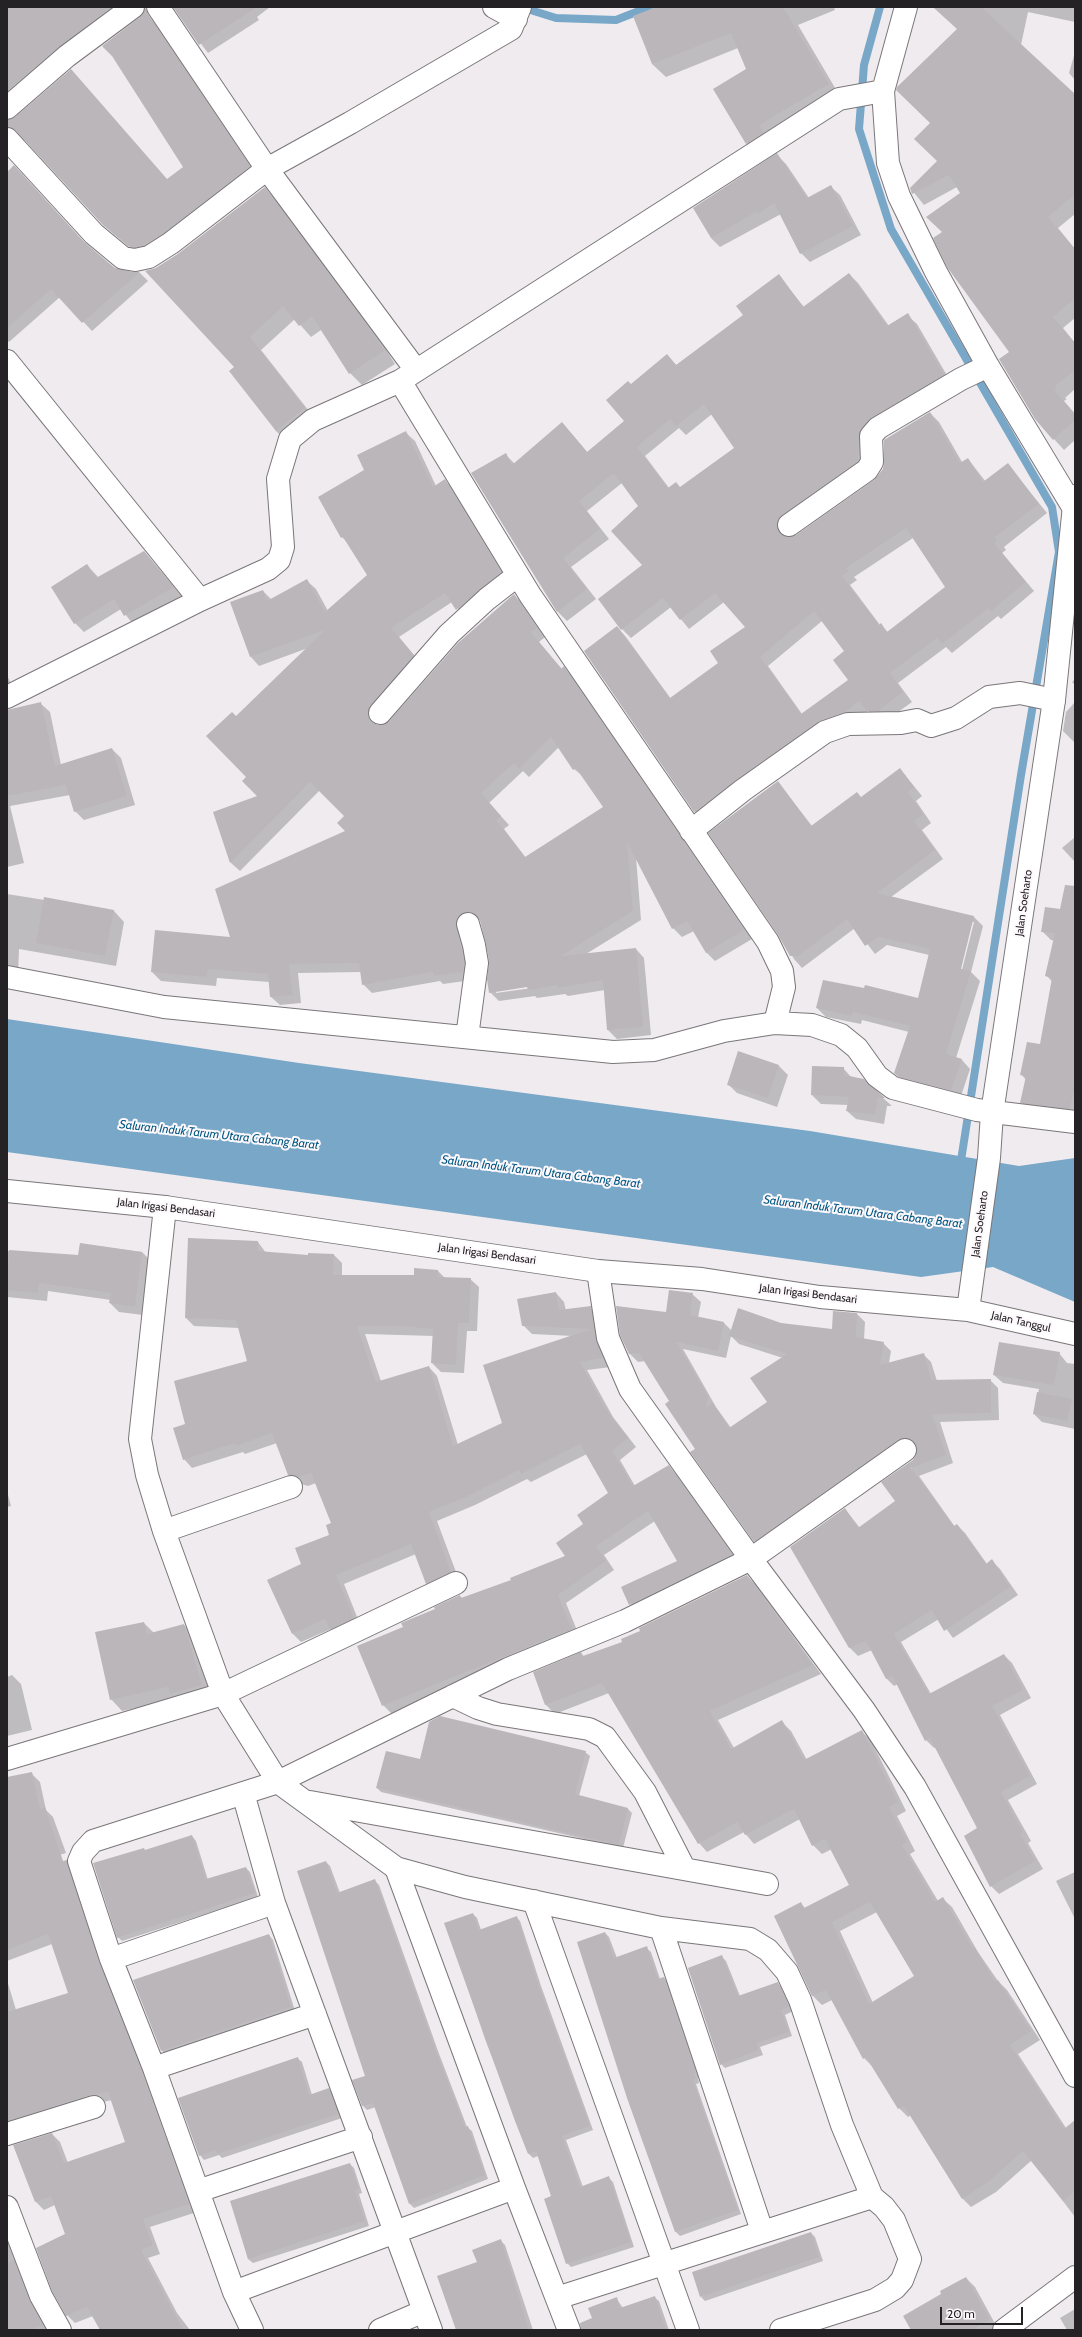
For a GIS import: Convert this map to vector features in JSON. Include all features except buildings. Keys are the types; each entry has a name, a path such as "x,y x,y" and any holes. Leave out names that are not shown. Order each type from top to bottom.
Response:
{"street":[{"path":"7,108 68,56 133,7"},
{"path":"158,7 408,375 518,575 691,832 768,942 782,971 784,987 775,1023"},
{"path":"8,142 94,234 123,258 135,260 149,257 171,243 267,169 350,123 510,29 518,12 494,7"},
{"path":"906,7 878,91 888,163 899,196 936,272 976,372 1074,501"},
{"path":"7,696 200,600 268,569 279,560 283,548 278,479 290,439 313,420 408,375 839,99 878,91"},
{"path":"7,362 200,600"},
{"path":"789,524 866,470 872,462 871,436 878,428 976,372"},
{"name":"Jalan Soeharto","path":"968,1310 989,1158 985,1111 1049,698 1074,501"},
{"path":"380,713 458,625 487,599 518,575"},
{"path":"691,832 743,790 825,732 848,724 901,723 918,720 931,726 956,718 989,697 1020,693 1049,698"},
{"path":"467,1037 477,963 468,924"},
{"path":"7,977 164,1007 614,1052 654,1050 724,1031 775,1023 812,1025 841,1035 857,1048 878,1076 893,1088 947,1103 985,1111 1075,1122"},
{"name":"Jalan Irigasi Bendasari","path":"7,1191 166,1207 598,1271 702,1279 820,1297 968,1310"},
{"path":"166,1207 140,1439 147,1475 164,1531 223,1694 278,1782 396,1868 465,1887 661,1928 750,1939 768,1950 787,1972 800,2000 842,2125 872,2197 884,2207 894,2220 906,2246 910,2259 902,2280 895,2288 875,2300 781,2330"},
{"path":"598,1271 608,1338 630,1389 751,1558 864,1710 915,1787 1075,2076"},
{"name":"Jalan Tanggul","path":"968,1310 1075,1334"},
{"path":"252,2330 234,2292 154,2068 112,1958 79,1861 83,1852 94,1841 278,1782 528,1660 625,1621 751,1558 905,1450"},
{"path":"164,1531 291,1486"},
{"path":"7,1759 223,1694 456,1583"},
{"path":"453,1696 478,1708 497,1714 589,1729 605,1737 645,1792 684,1868"},
{"path":"243,1793 274,1903 428,2320 380,2330"},
{"path":"305,1802 684,1868 767,1884"},
{"path":"396,1868 514,2188 569,2330"},
{"path":"534,1901 688,2330"},
{"path":"112,1958 274,1903"},
{"path":"661,1928 762,2231"},
{"path":"154,2068 315,2014"},
{"path":"7,2134 94,2107"},
{"path":"198,2191 361,2137"},
{"path":"234,2292 514,2188"},
{"path":"557,2298 665,2264 762,2231 872,2197"},
{"path":"7,2207 42,2296 60,2330"},
{"path":"1004,2330 1075,2277"}],"water":[{"name":"Saluran Induk Tarum Utara Cabang Barat","path":"7,1019 299,1063 810,1131 1019,1166 1075,1158 1075,1302 993,1267 921,1277 7,1152"}],"waterway":[{"path":"521,7 556,18 616,20 649,7"},
{"path":"880,7 864,65 859,129 891,229 1052,507 1059,552 1021,775 960,1167"}]}
